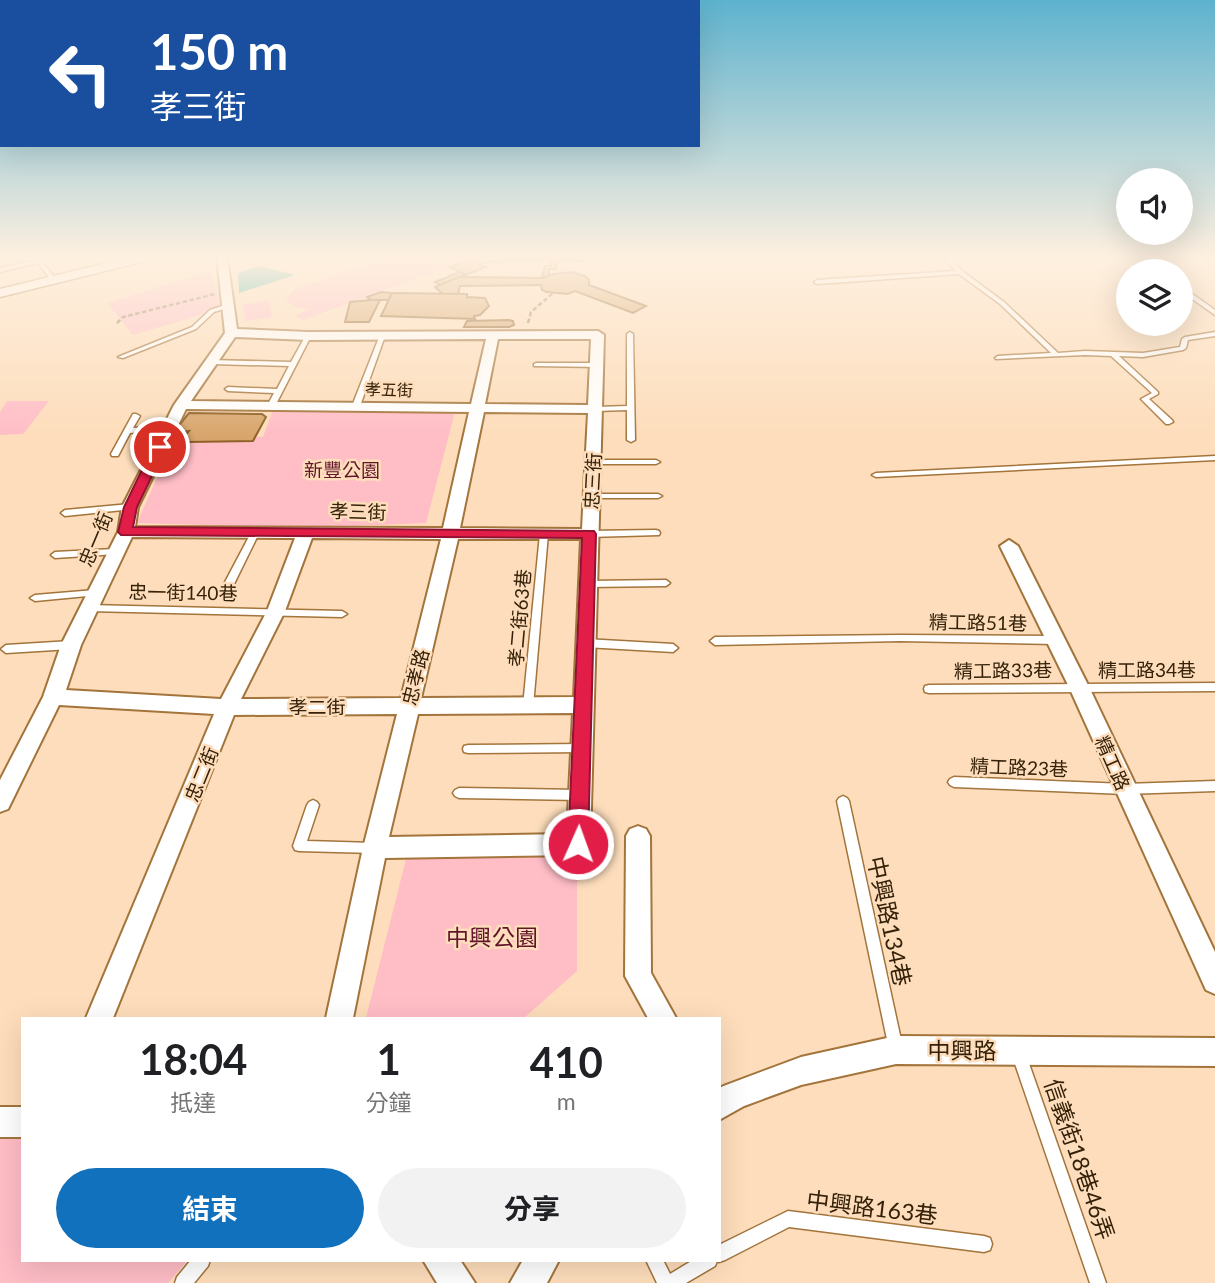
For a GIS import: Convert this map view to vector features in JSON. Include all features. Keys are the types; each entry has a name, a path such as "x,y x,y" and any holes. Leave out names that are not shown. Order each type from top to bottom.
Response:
{"street":[{"path":"229,317 231,333 308,336 524,335"},
{"name":"忠一街","path":"0,802 53,697 71,645 125,532 130,507 169,427 231,333"},
{"name":"忠孝路","path":"340,1017 375,848 450,535 493,335"},
{"name":"忠三街","path":"375,848 578,844 589,534 599,365 598,335 524,335"},
{"name":"孝五街","path":"181,405 596,409"},
{"name":"忠二街","path":"100,1017 227,707 276,611 306,531"},
{"name":"孝三街","path":"125,532 589,534"},
{"name":"精工路","path":"1009,546 1079,687 1215,981"},
{"name":"孝二街","path":"53,697 227,707 582,705"},
{"path":"638,836 638,976 662,1017"},
{"name":"中興路","path":"721,1104 736,1095 801,1071 896,1050 1215,1052"},
{"path":"0,1122 21,1122"},
{"path":"441,1262 458,1283"},
{"path":"527,1283 542,1262"}],"lane":[{"path":"121,357 194,328 206,317"},
{"path":"1016,317 1057,355"},
{"path":"631,334 631,440"},
{"path":"998,358 1143,355 1183,348 1185,339 1215,334"},
{"path":"356,406 382,335"},
{"path":"271,406 308,336"},
{"path":"120,344 132,354"},
{"path":"1113,354 1156,393 1145,399 1169,422"},
{"path":"211,362 294,364"},
{"path":"536,365 599,365"},
{"path":"229,389 279,391"},
{"path":"596,409 629,408"},
{"path":"115,454 136,416"},
{"path":"129,430 169,427"},
{"path":"876,475 1215,458"},
{"path":"593,462 656,462"},
{"path":"591,496 658,496"},
{"path":"65,513 130,507"},
{"path":"229,584 256,531"},
{"path":"589,534 656,533"},
{"name":"孝二街63巷","path":"528,706 544,534"},
{"path":"55,555 114,552"},
{"path":"587,584 666,583"},
{"name":"忠一街140巷","path":"35,598 342,614"},
{"name":"精工路51巷","path":"715,641 900,638 1055,640"},
{"path":"585,643 673,648"},
{"path":"6,649 71,645"},
{"name":"精工路34巷","path":"1079,687 1215,687"},
{"name":"精工路33巷","path":"929,689 1079,687"},
{"path":"468,748 582,748"},
{"name":"精工路23巷","path":"954,782 1125,789 1215,786"},
{"path":"459,793 579,794"},
{"name":"中興路134巷","path":"843,802 896,1050"},
{"path":"313,805 299,846 375,848"},
{"name":"信義街18巷46弄","path":"1018,1051 1098,1283"},
{"name":"中興路163巷","path":"721,1253 788,1219 984,1244"},
{"path":"183,1283 200,1262"},
{"path":"655,1262 668,1283 705,1262"}],"path":[{"path":"117,323 124,317"},
{"path":"524,335 530,317"}],"green space":[{"path":"118,317 194,317 133,335"},
{"path":"245,317 272,317 246,321"},
{"path":"7,401 49,401 23,434 0,435 0,412"},
{"name":"新豐公園","path":"273,410 455,412 426,523 302,528 137,523 176,435 263,437"},
{"name":"中興公園","path":"577,855 577,971 525,1017 366,1017 406,859"},
{"path":"21,1137 21,1262 186,1262 168,1283 0,1283 0,1138"}],"building":[{"path":"346,317 372,317 369,322 345,322"},
{"path":"408,317 474,317 475,319"},
{"path":"467,321 513,321 514,325 464,327"},
{"path":"189,413 262,414 266,417 253,441 187,442 183,438 189,431 180,432 176,429"}],"route":[{"path":"160,447 130,507 125,532 589,534 578,844"}]}
